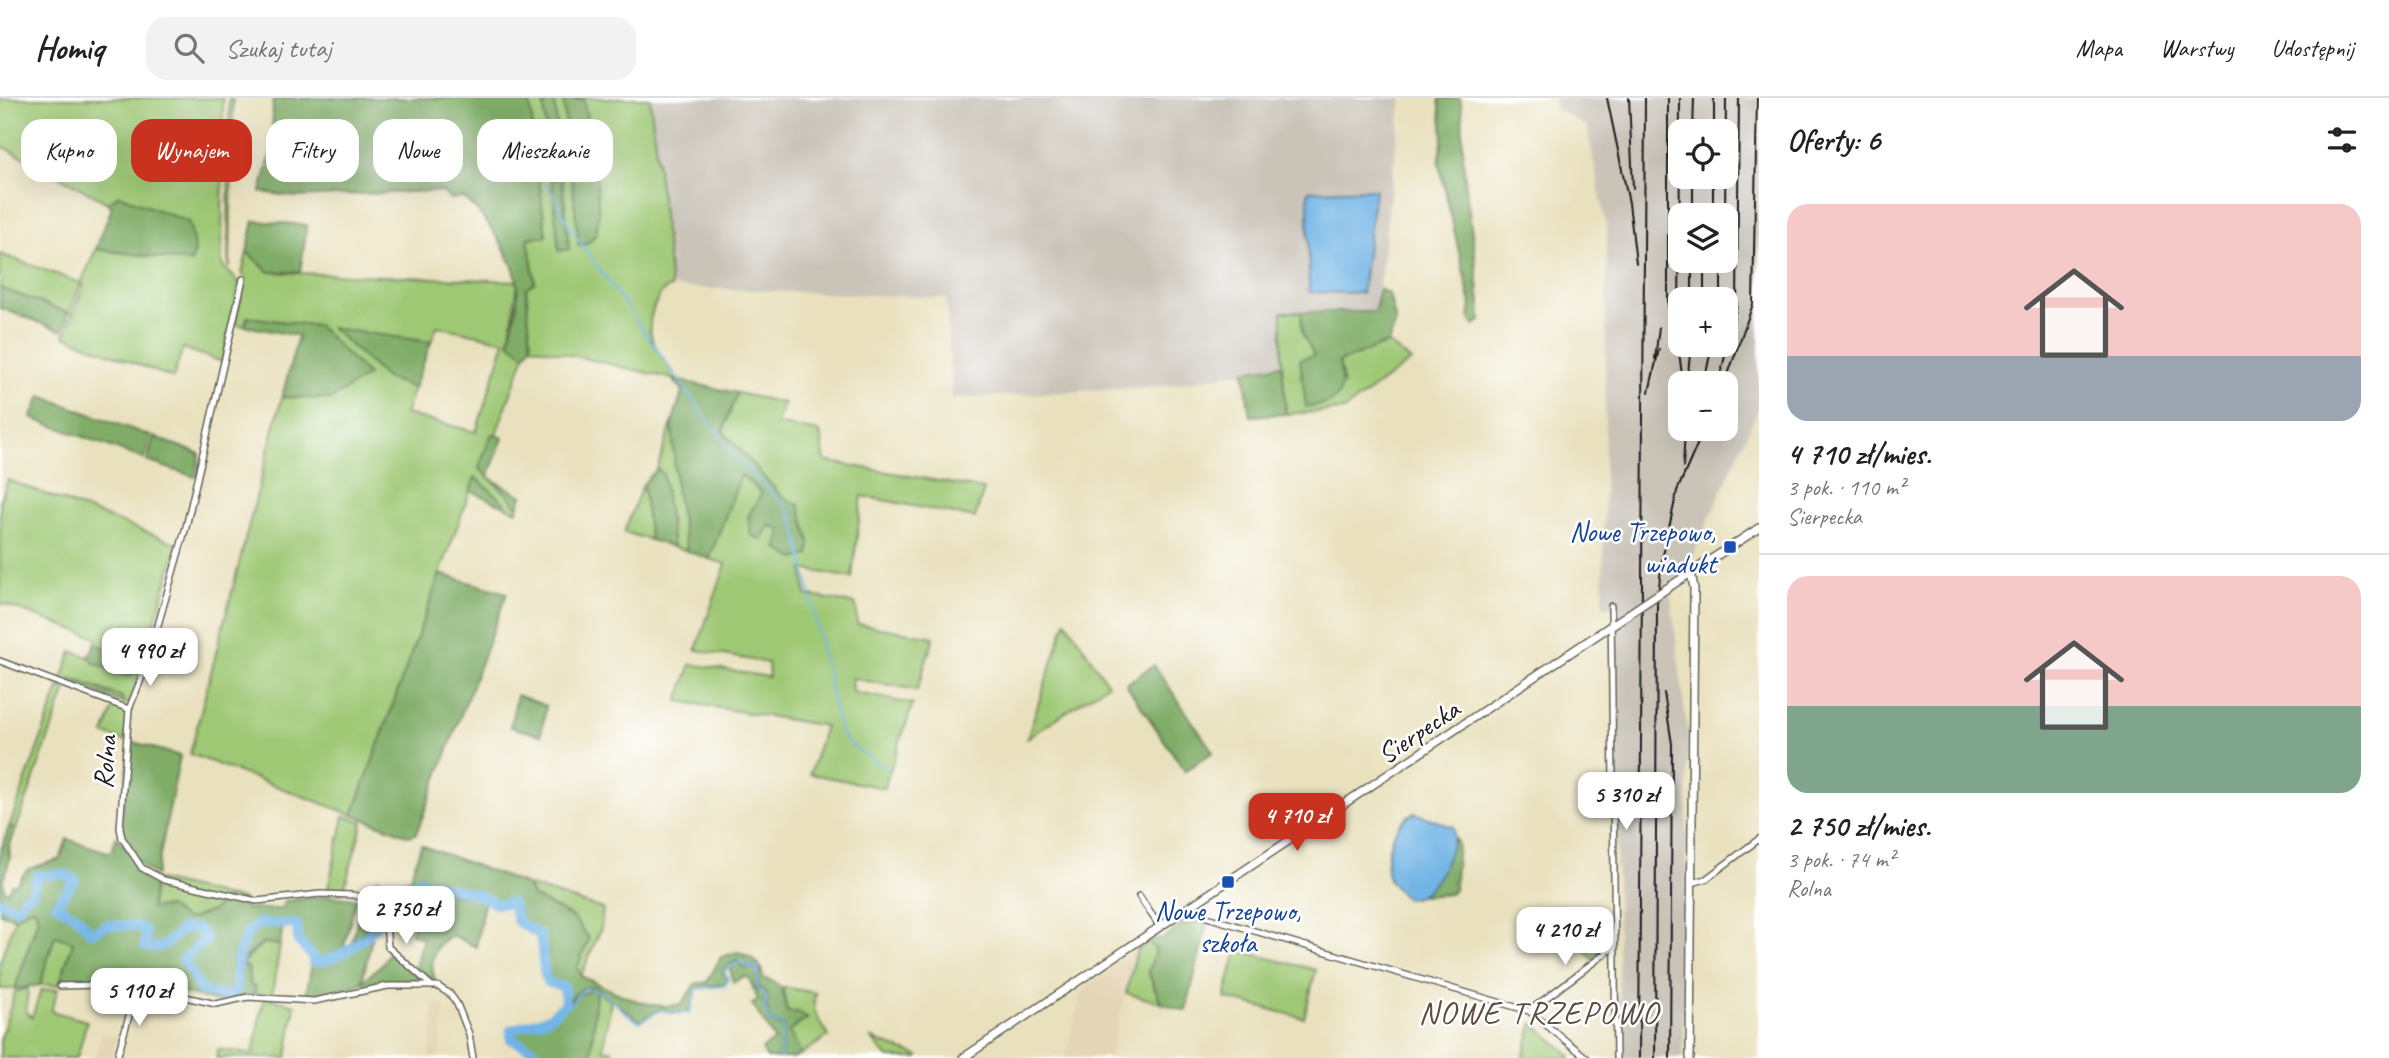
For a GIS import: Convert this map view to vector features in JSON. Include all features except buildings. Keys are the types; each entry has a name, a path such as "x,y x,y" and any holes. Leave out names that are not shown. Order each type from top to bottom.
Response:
{"street":[{"name":"Rolna","path":"243,279 190,514 146,667 129,709 120,828 122,838 142,868 164,880 257,901 320,894 353,895 368,899 384,912 388,947 432,986 450,994 457,1004 473,1058"},
{"name":"Sierpecka","path":"963,1058 1759,527"},
{"path":"1690,1058 1694,588 1691,573"},
{"path":"1611,607 1616,1058"},
{"path":"0,661 129,709"},
{"path":"1692,883 1706,879 1759,839"},
{"path":"1139,896 1160,927"},
{"path":"1193,905 1202,915 1224,923 1529,1011 1587,1058"},
{"path":"1529,1011 1615,946"},
{"path":"60,986 137,988 216,1004 263,996 294,1000 329,1000 388,986 432,986"},
{"path":"117,1058 137,988"}],"shaded area":[{"path":"650,98 1402,98 1376,312 1282,312 1282,365 1165,386 952,399 946,298 671,287"},
{"path":"1554,98 1759,98 1759,407 1686,571 1666,585 1671,597 1688,738 1683,1058 1620,1058 1615,759 1615,637 1619,626 1614,607 1603,606 1607,230 1587,126 1556,109"},
{"path":"1137,950 1109,1058 1065,1058 1082,989"},
{"path":"434,1001 444,1005 439,1058 429,1058"},
{"path":"101,1034 117,1037 112,1058 95,1058"}],"green space":[{"path":"0,98 223,98 223,119 131,119 131,182 222,182 222,265 240,283 222,362 183,348 173,378 64,336 84,284 81,283 96,249 190,262 119,195 108,203 69,182 117,182 117,119 21,119 21,156 0,145"},
{"path":"229,98 233,98 233,119 229,119"},
{"path":"273,98 529,98 532,119 477,119 477,182 539,182 546,236 528,238 535,282 526,288 531,346 525,355 509,342 518,295 514,271 496,236 471,205 463,198 450,199 442,192 434,191 295,197 261,192 266,172 266,182 359,182 359,119 273,119"},
{"path":"529,98 543,98 545,119 532,119"},
{"path":"543,98 554,98 556,119 545,119"},
{"path":"554,98 650,98 671,287 662,292 657,300 650,328 655,345 678,380 531,346 526,288 535,282 528,238 546,236 539,182 552,182 559,251 569,248 562,182 613,182 613,119 556,119"},
{"path":"563,98 584,100 587,119 565,119"},
{"path":"1439,98 1460,98 1463,160 1481,321 1474,325 1469,317 1471,304 1439,164 1443,134"},
{"path":"228,182 232,182 230,268"},
{"path":"552,182 562,182 569,249 559,251"},
{"path":"572,182 596,182 596,233 589,242 579,246"},
{"path":"119,195 189,222 195,252 191,262 96,249 112,207 108,203"},
{"path":"254,221 307,225 300,272 269,272 247,252"},
{"path":"247,252 269,272 518,281 509,341 525,355 496,434 491,435 479,468 511,497 518,508 517,511 507,507 475,477 353,815 190,754 282,397 331,399 318,326 247,317 245,326 235,324 246,278 242,274","holes":["437,326 505,341 476,432 405,414 414,388 386,378 333,329 431,342"]},
{"path":"0,254 81,283 69,313 0,288"},
{"path":"0,288 69,313 62,331 0,308"},
{"path":"1379,289 1389,294 1396,323 1388,343 1339,362 1341,382 1338,395 1327,403 1306,407 1300,359 1314,355 1302,333 1301,312 1375,312"},
{"path":"1282,312 1301,312 1309,344 1344,384 1339,362 1388,343 1411,361 1344,410 1286,414"},
{"path":"248,317 318,326 368,375 331,399 282,397 298,336 245,326"},
{"path":"332,328 431,342 414,388 386,378"},
{"path":"1282,365 1286,414 1250,416 1244,371"},
{"path":"672,379 737,393 723,431 781,496 799,505 810,542 809,555 795,559 777,548 781,530 770,525 761,539 751,535 748,517 762,493 741,475 709,559 687,551 676,489 672,423 683,390"},
{"path":"737,393 784,403 777,424 820,432 825,461 984,489 975,518 862,496 852,578 803,569 806,595 856,604 857,624 934,637 917,690 851,678 852,692 913,704 884,788 810,774 825,726 678,701 691,664 769,677 768,663 696,650 726,564 709,559 741,474 762,493 748,517 781,530 799,506 781,496 723,431"},
{"path":"41,396 151,436 144,459 31,418"},
{"path":"672,423 676,489 687,551 673,547 663,473 657,469"},
{"path":"496,434 503,438 488,477 479,468 491,435"},
{"path":"154,437 200,454 195,477 147,461"},
{"path":"657,469 663,473 673,547 650,540 643,484"},
{"path":"475,477 505,503 507,507 470,491"},
{"path":"489,477 522,496 518,508 510,497"},
{"path":"8,480 178,544 132,700 127,704 123,703 122,697 71,678 68,683 61,681 72,651 89,657 94,663 122,661 119,652 95,644 97,638 0,603 0,501"},
{"path":"643,484 650,540 624,532"},
{"path":"440,574 507,593 416,834 409,836 353,815"},
{"path":"1066,621 1108,684 1027,738"},
{"path":"95,644 119,652 122,661 132,667 133,672 129,676 94,663 89,657"},
{"path":"1154,665 1213,752 1185,771 1126,684"},
{"path":"70,678 122,697 123,703 68,683"},
{"path":"60,686 66,689 16,829 9,827"},
{"path":"517,695 546,706 541,735 510,727"},
{"path":"114,706 128,713 125,741 104,734"},
{"path":"130,743 180,756 156,875 132,854 121,824"},
{"path":"344,816 363,822 343,893 327,893"},
{"path":"9,827 16,829 9,847 10,858 3,880 4,890 8,892 12,884 16,884 28,869 60,859 67,839 107,852 112,851 116,837 132,855 136,870 155,879 151,908 168,907 187,920 212,911 229,897 243,899 247,909 282,909 285,901 326,896 356,899 343,950 327,961 314,961 313,954 300,940 298,923 258,922 241,943 236,962 234,990 221,995 201,989 184,959 201,949 206,941 204,933 197,927 180,929 169,941 157,946 146,945 146,929 106,923 91,932 78,914 57,905 75,882 75,878 64,873 36,875 31,893 25,894 16,908 0,901 0,852"},
{"path":"1455,839 1458,844 1454,890 1450,894 1421,896 1433,883"},
{"path":"421,845 527,885 532,896 573,917 589,939 577,968 581,976 643,1003 669,1006 682,1004 695,984 707,982 721,957 738,952 752,958 759,964 763,978 776,983 781,989 787,1012 798,1012 807,1019 789,1031 801,1054 794,1058 781,1058 784,1025 770,1020 766,1004 769,1001 767,994 758,986 760,969 757,965 746,966 743,960 732,963 723,971 728,980 725,984 697,988 690,1011 672,1013 660,1009 640,1021 594,987 583,988 567,1002 563,995 565,985 559,981 550,983 541,961 547,952 542,934 519,921 511,899 496,903 479,893 439,885 420,878 386,902 375,886 378,878 391,886 410,879"},
{"path":"66,876 74,881 54,905 80,920 85,931 94,934 106,926 135,927 144,930 146,948 152,949 167,945 182,930 196,930 201,933 202,943 182,959 200,992 217,998 238,992 241,965 248,967 250,985 255,986 255,994 217,1002 134,979 61,979 73,942 55,936 40,985 15,989 38,919 35,909 31,908 15,918 0,913 0,905 20,909 24,899 33,895 37,877"},
{"path":"155,879 229,897 212,911 187,920 168,907 150,909"},
{"path":"423,884 455,895 485,898 476,947 452,935 440,943 434,954 432,967 436,982 415,967 423,938 411,934"},
{"path":"527,885 603,909 601,928 581,976 577,968 573,917 532,896"},
{"path":"362,901 375,914 375,921 352,942"},
{"path":"31,908 36,909 38,919 15,989 0,989 0,962 15,918"},
{"path":"1601,912 1600,954 1593,960 1573,933"},
{"path":"1200,921 1207,924 1186,1011 1161,1003 1148,971 1156,950 1149,942 1155,938 1162,939 1185,924"},
{"path":"261,924 283,925 280,945 263,943 241,961 246,937"},
{"path":"374,929 362,982 383,963 388,953 421,979 362,983 335,992 306,996 312,963 329,963"},
{"path":"55,935 73,942 59,985 40,985"},
{"path":"1149,942 1156,950 1148,972 1161,1003 1126,993 1137,950"},
{"path":"263,943 280,945 272,995 255,994 255,986 250,986 248,968 241,965"},
{"path":"1237,950 1316,970 1304,1018 1225,998"},
{"path":"738,961 745,969 757,968 756,988 766,995 763,1003 769,1022 783,1027 779,1058 767,1058 762,1049 775,1040 752,1004 758,1000 749,978 743,977 733,983 730,968"},
{"path":"783,987 816,993 815,1010 829,1036 801,1054 788,1031 807,1018 787,1012"},
{"path":"28,988 26,1012 32,1017 41,990 58,989 51,1011 87,1021 77,1058 0,1058 0,1040 15,992"},
{"path":"596,990 611,1002 603,1049 612,1050 611,1054 603,1054 602,1058 591,1058"},
{"path":"596,990 591,1058 541,1058 532,1047 511,1036 515,1028 540,1022 580,994"},
{"path":"264,997 295,1005 287,1058 216,1058 218,1049 253,1054"},
{"path":"1533,1023 1570,1055 1571,1058 1523,1058"},
{"path":"872,1039 919,1056 888,1058"}],"water":[{"path":"1375,189 1362,293 1309,292 1308,191"},
{"path":"1415,813 1453,827 1453,836 1447,859 1434,882 1417,897 1407,899 1389,879 1388,851 1401,823"}],"waterway":[{"path":"546,182 574,233 682,385 736,458 786,507 795,524 839,729 848,743 888,770"},
{"path":"0,902 17,909 25,896 32,894 37,876 64,874 75,880 56,905 77,916 91,933 107,925 135,926 145,930 145,947 151,948 166,944 182,929 196,928 203,933 205,941 183,959 201,991 227,996 236,991 237,963 242,945 246,936 259,923 297,924 298,941 312,956 313,962 330,959 363,939 375,927 380,911 387,902 419,880 470,893 495,904 512,903 518,922 540,935 547,982 564,987 565,1004 549,1018 511,1030 511,1039 532,1049 540,1058"},
{"path":"565,1004 571,1003 584,989 607,996 640,1022 661,1010 672,1014 690,1013 697,989 725,986 729,979 724,971 742,960 746,967 758,967 757,987 767,997 764,1004 769,1021 783,1025 780,1058"}],"railway":[{"path":"1607,98 1629,203 1636,263"},
{"path":"1629,98 1633,188"},
{"path":"1639,1058 1645,98"},
{"path":"1668,98 1668,287"},
{"path":"1680,98 1679,352 1681,371"},
{"path":"1693,119 1694,98"},
{"path":"1714,98 1714,119"},
{"path":"1725,203 1726,98"},
{"path":"1721,371 1737,305 1739,98"},
{"path":"1729,371 1753,304 1757,98"},
{"path":"1693,189 1693,203"},
{"path":"1713,189 1713,203"},
{"path":"1692,273 1692,287"},
{"path":"1704,273 1704,287"},
{"path":"1721,273 1721,287"},
{"path":"1655,359 1659,327"},
{"path":"1649,392 1659,349"},
{"path":"1688,371 1690,357"},
{"path":"1707,371 1709,357"},
{"path":"1683,467 1684,441"},
{"path":"1655,1058 1657,604 1662,560 1677,491 1699,441"},
{"path":"1664,693 1672,744 1670,1058"}],"place":[{"name":"Nowe Trzepowo, wiadukt","path":"1730,547"},
{"name":"Nowe Trzepowo, szkoła","path":"1228,882"}],"district":[{"name":"NOWE TRZEPOWO","path":"1539,1012"}]}
